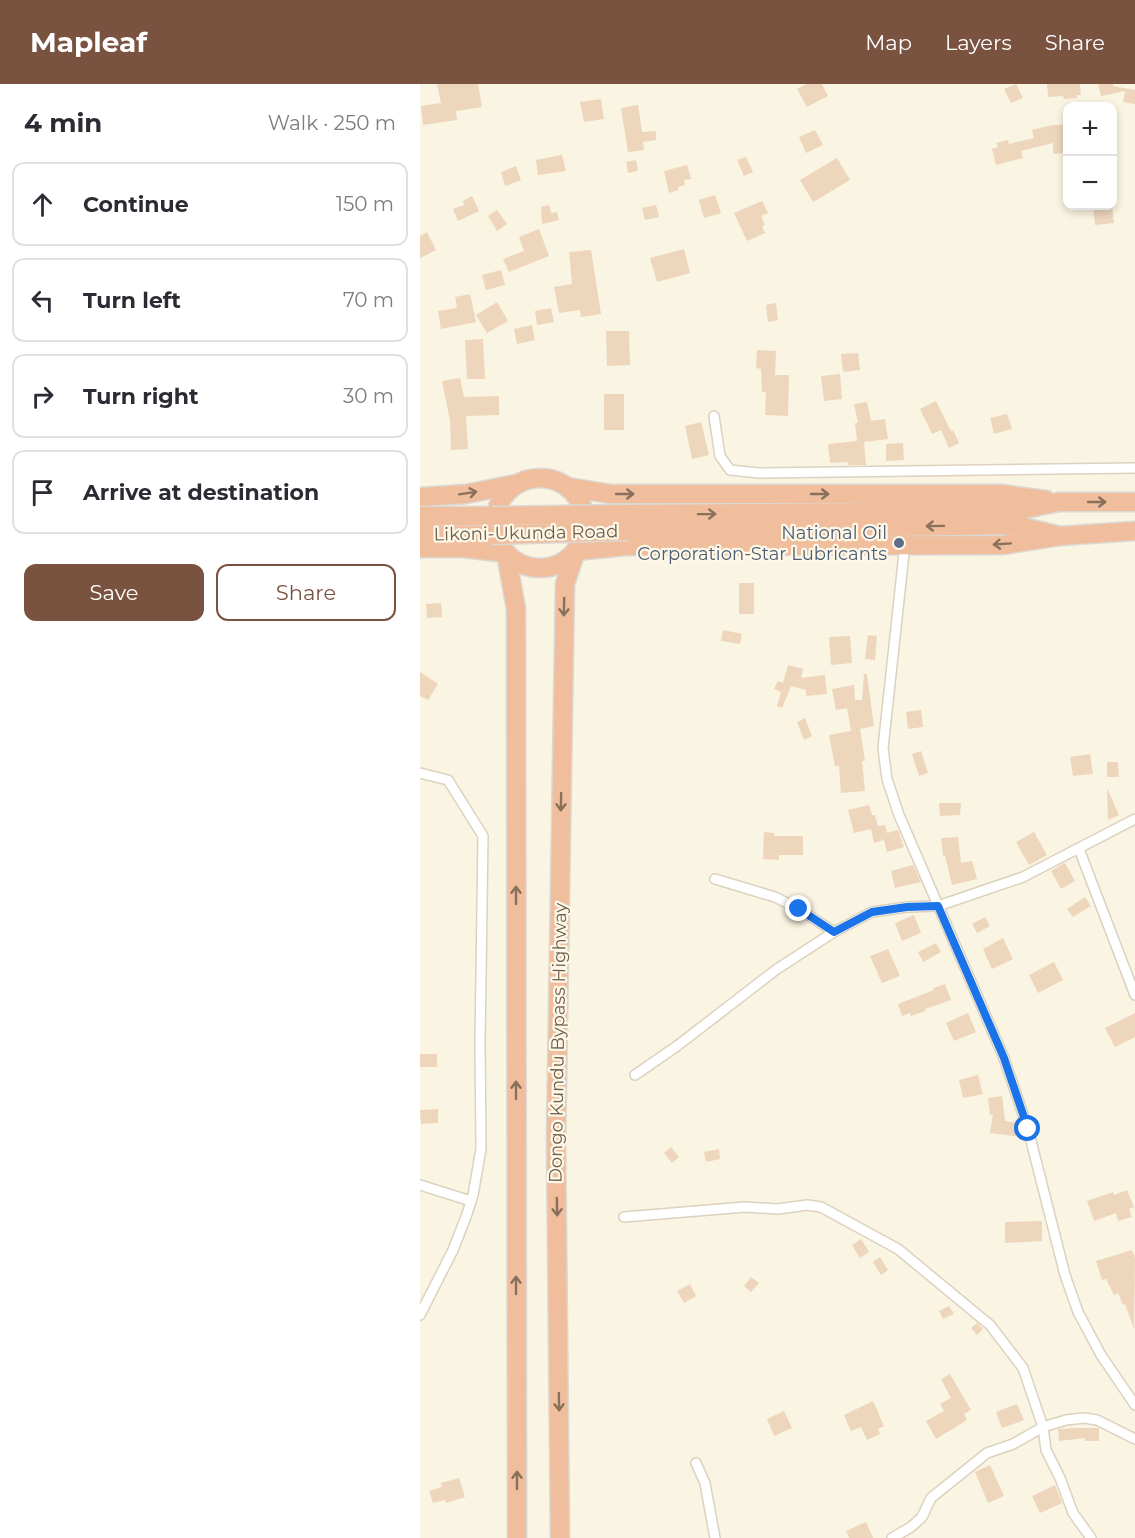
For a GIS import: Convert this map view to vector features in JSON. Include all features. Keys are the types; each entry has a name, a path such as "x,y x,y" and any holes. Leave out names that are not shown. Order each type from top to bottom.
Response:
{"highway":[{"path":"517,1538 516,609 506,553 497,537 494,519 499,502 516,484 525,479 543,477 567,486 611,494 1001,494 1059,502"},
{"path":"420,497 466,494 516,484"},
{"path":"420,548 464,548 506,553 520,564 537,568 546,568 562,562 576,551 584,535 585,517 579,500 567,486"},
{"name":"Likoni-Ukunda Road","path":"420,534 492,535 1015,518 1059,502 1135,502"},
{"name":"Likoni-Ukunda Road","path":"420,516 1015,518 1060,536 1135,531"},
{"path":"576,551 626,546 1002,544 1060,536"},
{"name":"Dongo Kundu Bypass Highway","path":"560,1538 556,1139 564,596 565,584 576,551"}],"street":[{"path":"714,416 720,456 730,470 759,473 1135,468"},
{"path":"905,544 883,748 885,768 899,815 1004,1058 1028,1129 1065,1275 1078,1312 1101,1355 1135,1405"},
{"path":"420,773 448,780 483,836 481,1149 471,1201 453,1250 420,1315"},
{"path":"634,1075 677,1046 777,969 834,932 872,912 907,907 938,906 1023,877 1135,819"},
{"path":"1079,849 1135,995"},
{"path":"715,879 775,897 834,932"},
{"path":"420,1185 471,1201"},
{"path":"624,1217 745,1207 778,1209 807,1204 821,1207 898,1249 990,1324 1023,1368 1043,1427 1046,1450 1060,1478 1073,1513 1091,1538"},
{"path":"892,1538 911,1527 922,1516 931,1498 987,1453 1013,1444 1043,1427 1066,1420 1084,1418 1097,1420 1135,1439"},
{"path":"696,1463 705,1483 715,1538"}],"building":[{"path":"437,84 478,84 482,107 456,111 457,120 423,125 421,106 441,103"},
{"path":"806,84 822,84 828,96 807,107 797,89"},
{"path":"1016,84 1023,98 1011,103 1004,89"},
{"path":"1047,84 1080,84 1081,95 1077,95 1077,98 1064,99 1063,96 1048,97"},
{"path":"1098,84 1113,84 1113,86 1135,90 1135,104 1123,102 1125,91 1101,96"},
{"path":"601,99 604,119 584,122 580,102"},
{"path":"638,105 642,132 656,131 656,140 643,142 644,150 628,152 621,108"},
{"path":"1063,125 1063,153 1053,154 1053,143 1021,151 1023,158 996,165 992,149 998,147 996,143 1008,140 1009,144 1034,138 1032,130"},
{"path":"815,130 823,145 806,153 799,137"},
{"path":"562,155 566,171 538,175 536,160"},
{"path":"746,157 753,172 744,176 737,160"},
{"path":"837,158 850,180 813,202 800,180"},
{"path":"636,160 638,171 628,173 626,162"},
{"path":"687,165 691,179 684,180 685,185 669,193 664,171"},
{"path":"516,166 521,180 505,186 501,172"},
{"path":"715,195 721,213 704,218 699,200"},
{"path":"472,196 479,211 458,221 453,209 464,205 463,201"},
{"path":"762,201 768,213 761,216 765,225 762,226 765,233 747,241 734,213"},
{"path":"549,205 551,213 557,212 559,220 542,224 541,207"},
{"path":"656,205 659,217 645,220 642,208"},
{"path":"497,210 507,224 497,231 488,216"},
{"path":"1093,210 1112,210 1114,223 1095,225"},
{"path":"539,229 549,256 509,272 503,259 524,251 519,237"},
{"path":"427,232 436,250 420,258 420,236"},
{"path":"684,249 690,273 657,282 650,258"},
{"path":"591,250 601,314 581,317 580,310 559,313 554,287 572,284 569,252"},
{"path":"501,270 505,285 486,290 482,275"},
{"path":"470,294 476,322 441,329 438,311 457,308 455,297"},
{"path":"497,302 508,321 487,333 476,315"},
{"path":"776,303 778,320 768,322 766,305"},
{"path":"551,308 554,322 537,325 535,311"},
{"path":"532,325 535,340 517,344 514,329"},
{"path":"606,331 629,331 630,365 607,366"},
{"path":"483,339 485,379 467,379 465,340"},
{"path":"757,350 776,351 775,375 789,375 788,416 765,415 766,392 762,392 761,369 756,368"},
{"path":"858,353 860,370 843,372 841,354"},
{"path":"840,374 842,399 824,401 821,376"},
{"path":"460,378 464,397 499,396 499,415 466,416 468,449 451,450 450,421 442,381"},
{"path":"604,394 624,394 624,430 604,430"},
{"path":"936,401 959,443 949,448 941,430 932,434 920,409"},
{"path":"867,402 871,421 885,419 888,439 864,442 866,465 848,465 848,462 830,463 828,444 857,441 855,423 858,423 854,404"},
{"path":"1007,414 1012,429 994,434 990,418"},
{"path":"701,422 709,455 692,459 685,426"},
{"path":"903,443 904,460 886,461 886,444"},
{"path":"739,583 754,583 754,614 739,614"},
{"path":"441,603 442,617 427,618 426,604"},
{"path":"723,630 742,634 740,644 721,641"},
{"path":"868,635 877,636 875,660 865,659"},
{"path":"850,636 852,663 831,665 829,637"},
{"path":"788,665 803,669 801,678 825,675 827,694 806,696 806,690 791,686 782,708 777,706 781,692 774,689 778,681 783,683"},
{"path":"420,672 438,684 428,700 420,696"},
{"path":"864,674 867,674 874,726 860,729 865,761 862,761 865,791 841,793 839,766 835,766 829,735 851,731 847,708 836,710 832,689 854,685 855,700 862,700"},
{"path":"921,710 923,727 908,729 906,712"},
{"path":"805,718 812,736 804,740 797,722"},
{"path":"921,751 928,773 919,776 912,754"},
{"path":"1090,754 1093,774 1073,776 1070,757"},
{"path":"1107,762 1118,762 1119,777 1107,777"},
{"path":"1107,788 1119,815 1108,820"},
{"path":"939,803 961,803 960,815 940,816"},
{"path":"869,805 878,826 885,825 887,833 898,830 904,847 887,852 884,840 874,843 871,829 854,833 848,810"},
{"path":"764,832 774,833 774,836 803,836 803,855 779,855 779,860 763,859"},
{"path":"1034,832 1047,855 1029,865 1016,842"},
{"path":"958,837 961,863 972,861 977,879 952,885 945,856 943,856 941,838"},
{"path":"1065,863 1075,881 1061,889 1051,871"},
{"path":"913,865 921,882 895,888 891,871"},
{"path":"1085,897 1091,906 1073,917 1067,909"},
{"path":"914,915 921,933 902,941 895,923"},
{"path":"985,917 990,926 977,933 972,924"},
{"path":"1003,938 1013,959 992,969 983,949"},
{"path":"936,943 941,952 923,962 918,952"},
{"path":"888,949 900,976 882,983 870,956"},
{"path":"1054,962 1063,980 1038,993 1029,975"},
{"path":"945,984 951,1000 911,1016 910,1013 902,1016 898,1004"},
{"path":"968,1013 976,1032 954,1041 946,1023"},
{"path":"1135,1013 1135,1037 1115,1047 1105,1028"},
{"path":"420,1054 437,1054 437,1067 420,1067"},
{"path":"978,1075 983,1094 963,1098 959,1080"},
{"path":"1002,1096 1005,1121 1019,1123 1023,1137 990,1133 993,1115 990,1115 988,1098"},
{"path":"438,1109 438,1123 421,1124 420,1110"},
{"path":"671,1147 679,1157 672,1163 664,1153"},
{"path":"719,1149 720,1159 706,1162 704,1152"},
{"path":"1127,1190 1134,1207 1129,1209 1132,1217 1118,1221 1116,1213 1094,1221 1087,1201"},
{"path":"1042,1221 1042,1241 1005,1243 1005,1222"},
{"path":"861,1239 869,1252 860,1258 852,1245"},
{"path":"1132,1250 1135,1258 1134,1329 1125,1304 1123,1305 1118,1293 1114,1295 1106,1279 1102,1280 1096,1261"},
{"path":"880,1257 888,1270 881,1275 873,1262"},
{"path":"751,1277 759,1283 751,1292 744,1286"},
{"path":"690,1284 696,1296 684,1303 677,1291"},
{"path":"949,1306 954,1314 943,1319 939,1311"},
{"path":"977,1323 983,1329 977,1335 971,1328"},
{"path":"950,1374 971,1410 964,1414 967,1420 936,1439 926,1421 944,1411 940,1404 951,1398 941,1379"},
{"path":"873,1401 884,1426 878,1429 880,1434 867,1440 861,1427 851,1431 844,1415"},
{"path":"1017,1404 1024,1420 1002,1428 996,1412"},
{"path":"784,1411 792,1428 774,1436 767,1419"},
{"path":"1099,1428 1099,1441 1085,1441 1085,1438 1059,1441 1058,1429"},
{"path":"990,1465 1004,1496 988,1503 975,1472"},
{"path":"459,1478 465,1497 446,1503 445,1500 433,1503 429,1491 442,1487 441,1483"},
{"path":"1055,1485 1062,1503 1040,1513 1032,1496"},
{"path":"866,1522 873,1538 849,1538 846,1531"}],"place":[{"name":"National Oil Corporation-Star Lubricants","path":"899,543"}],"route":[{"path":"799,909 834,932 872,912 907,907 938,906 1004,1058 1028,1129"}]}
